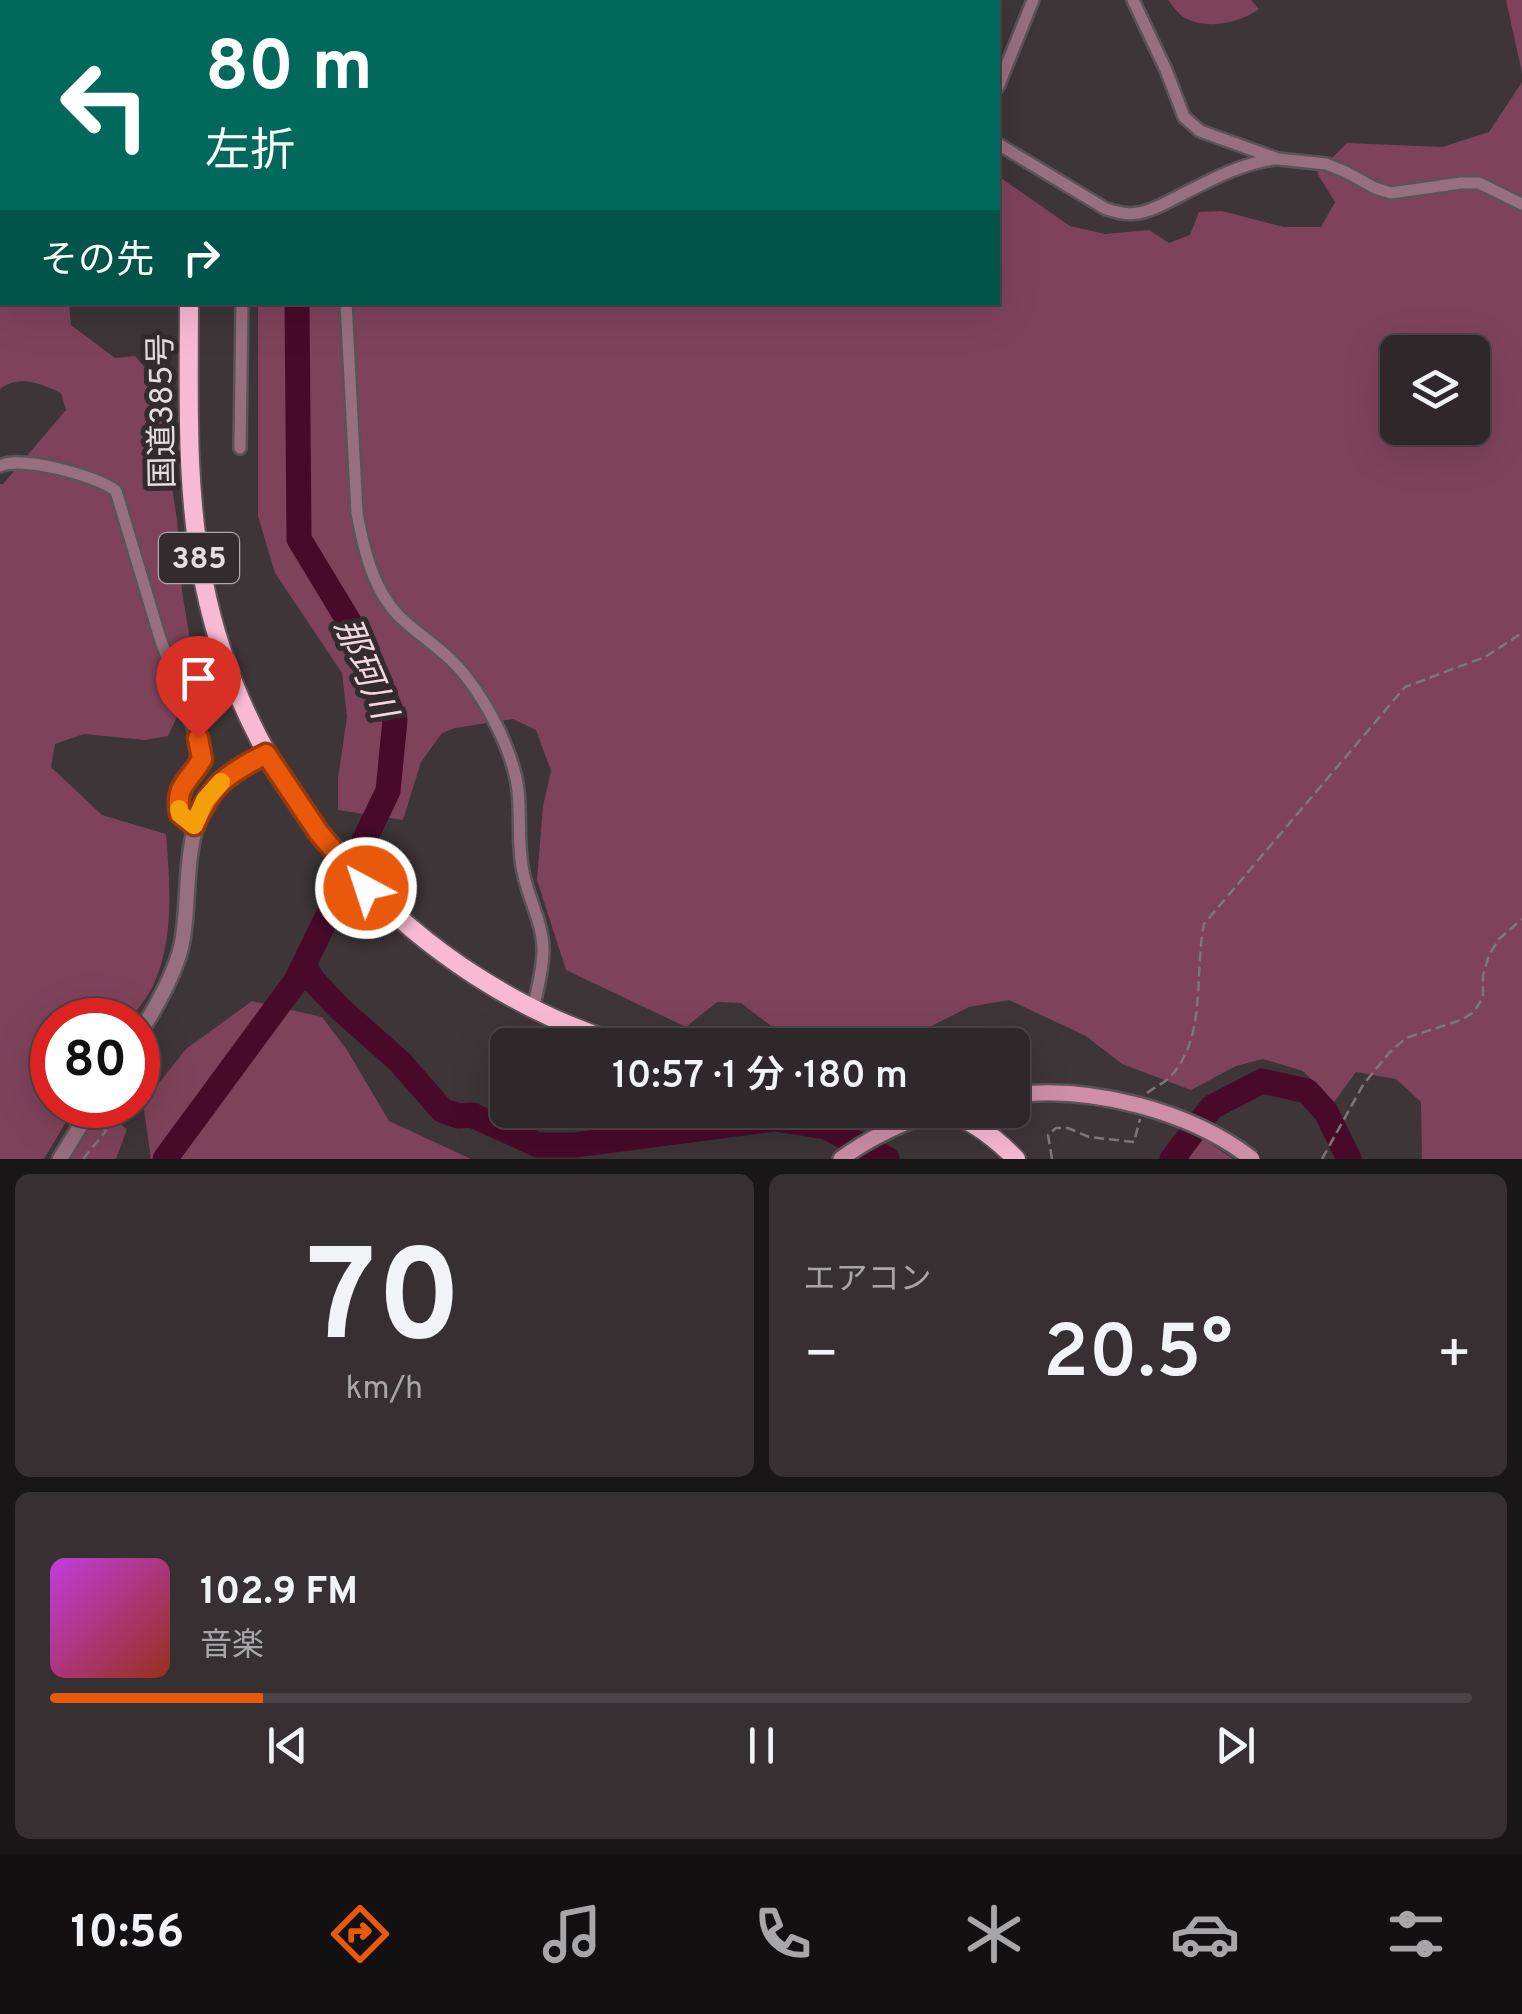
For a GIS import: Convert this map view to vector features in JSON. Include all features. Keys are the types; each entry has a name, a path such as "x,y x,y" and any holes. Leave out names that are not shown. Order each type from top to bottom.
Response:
{"highway":[{"name":"国道385号","path":"189,305 189,458 201,570 229,670 266,754 319,833 366,888 418,934 462,968 533,1010 580,1028"},
{"path":"980,1128 1016,1159"}],"main road":[{"path":"1030,1094 1054,1093 1128,1102 1213,1135 1252,1159"},
{"path":"841,1159 892,1128"}],"street":[{"path":"1000,82 1033,0"},
{"path":"1133,0 1184,117 1200,131 1278,158 1326,164 1391,192 1478,183 1522,204"},
{"path":"1000,145 1106,209 1122,214 1140,213 1230,170 1278,158"},
{"path":"240,448 242,305"},
{"path":"346,305 362,543 386,601 467,678 510,754 518,787 523,874 543,948 533,1010"},
{"path":"0,466 8,462 49,466 106,482 116,490 160,638 198,738 202,759 181,785 177,801 180,814 194,825"},
{"path":"160,998 183,942 194,825 205,800 220,783 237,768 266,754"},
{"path":"60,1159 79,1128"}],"path":[{"path":"1146,1094 1170,1078 1186,1055 1194,1032 1204,924 1405,687 1485,656 1522,633"},
{"path":"1322,1159 1363,1085 1389,1053 1406,1038 1462,1020 1474,1012 1483,997 1489,955 1500,938 1522,919"},
{"path":"1052,1159 1048,1135 1056,1128 1068,1128 1089,1137 1134,1142 1142,1110"},
{"path":"83,1159 106,1131 103,1128"}],"shaded area":[{"path":"1168,0 1251,0 1259,9 1233,21 1203,24 1183,17"},
{"path":"1506,0 1522,0 1522,73"},
{"path":"1522,82 1522,1159 1422,1159 1421,1102 1396,1079 1356,1072 1334,1102 1303,1071 1263,1059 1236,1066 1191,1090 1122,1064 1086,1036 1009,1000 969,1007 928,1028 774,1028 741,1003 717,1002 686,1027 566,970 537,880 543,806 551,771 536,730 513,719 442,733 421,762 403,820 338,810 338,778 347,717 342,673 275,573 258,516 258,305 1000,305 1000,177 1070,226 1105,234 1149,230 1169,243 1190,235 1199,212 1222,211 1284,227 1321,227 1335,202 1317,173 1347,143 1442,147 1489,132"},
{"path":"0,305 69,305 71,325 115,358 135,356 156,381 196,676 168,736 145,740 84,734 55,744 51,767 102,815 166,834 169,912 159,970 146,998 30,998 30,1128 62,1128 44,1159 0,1159 0,484 66,410 61,393 23,381 0,389"},
{"path":"252,1001 322,1017 347,1050 389,1121 471,1159 151,1159 147,1128 160,1128 160,1082 186,1049"},
{"path":"85,1128 127,1129 116,1159 66,1159"},
{"path":"1202,1138 1233,1159 1189,1159"}],"waterway":[{"name":"那珂川","path":"165,1159 296,981 388,791 395,720 362,643 299,539 297,305"},
{"path":"304,966 338,1007 400,1062 442,1110 458,1116 472,1115 538,1145 575,1145 775,1119 826,1127 887,1159"},
{"path":"1172,1159 1212,1107 1262,1081 1307,1091 1326,1112 1349,1159"}],"slow traffic":[{"path":"179,809 194,825 205,800 221,782"}],"route":[{"path":"198,738 202,759 181,785 177,801 180,814 194,825 205,800 220,783 237,768 266,754 319,833 366,888"}]}
